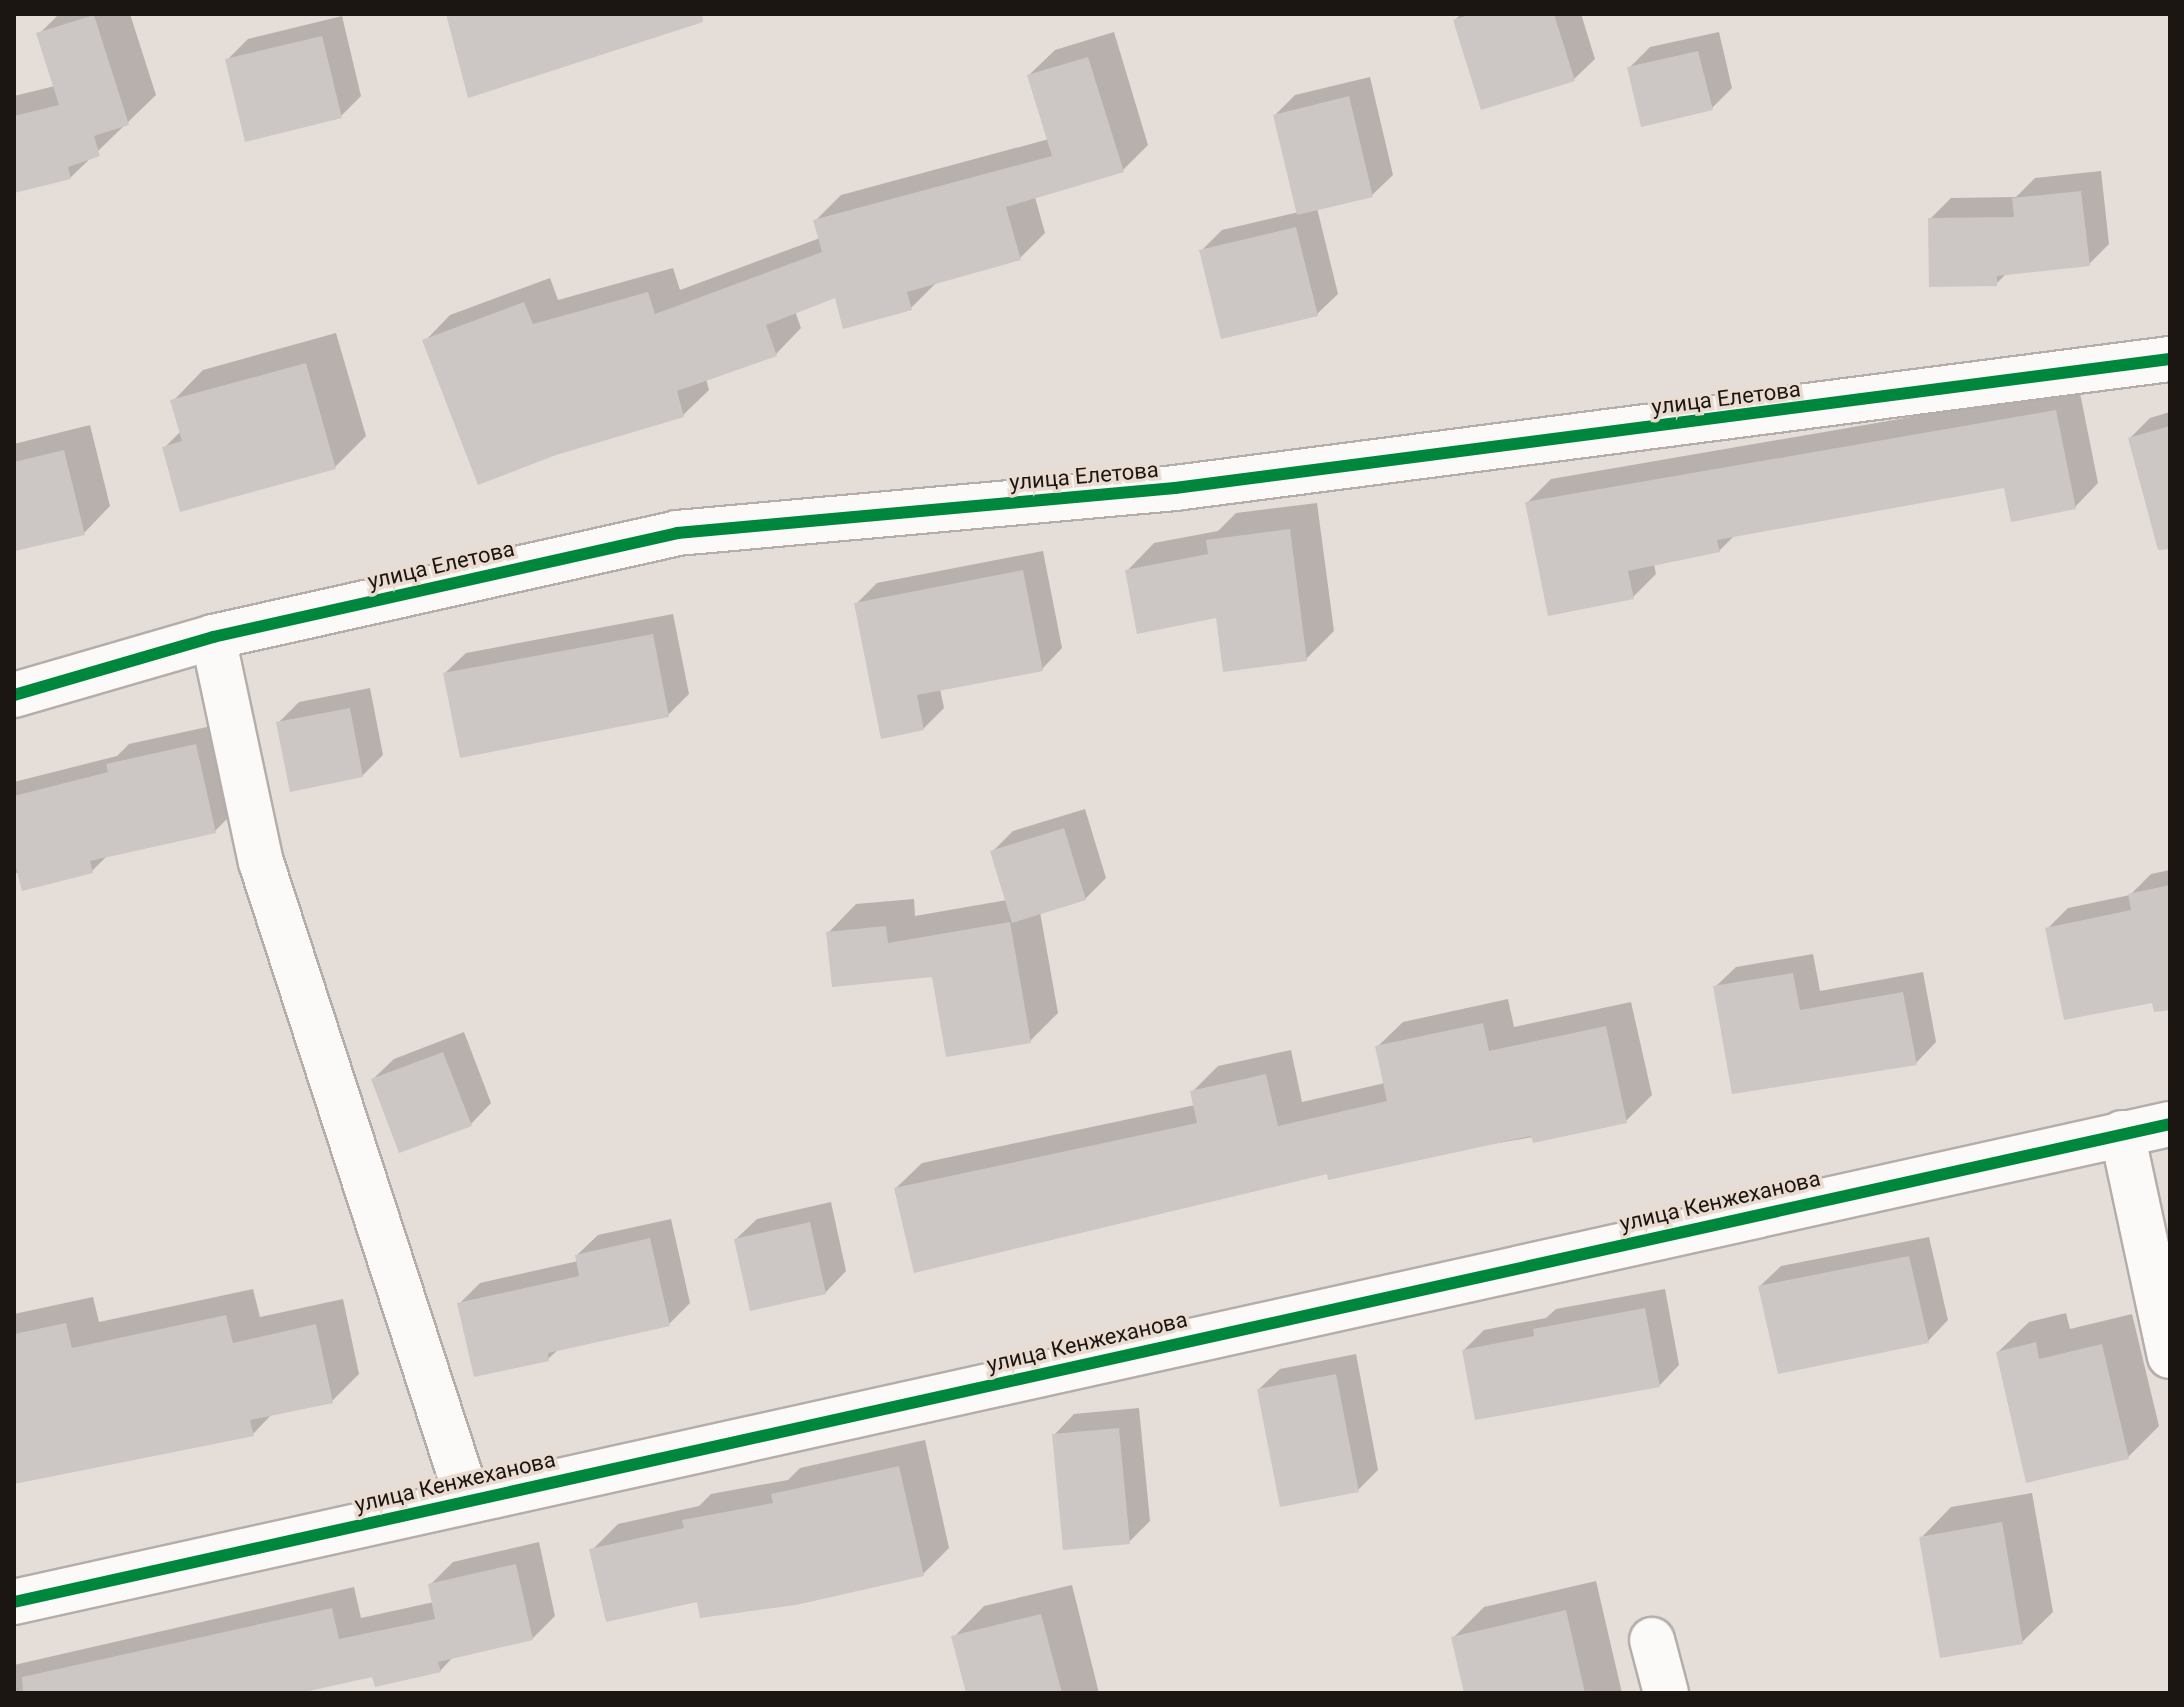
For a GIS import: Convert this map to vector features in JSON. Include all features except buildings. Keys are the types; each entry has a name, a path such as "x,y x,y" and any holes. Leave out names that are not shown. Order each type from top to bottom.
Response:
{"street":[{"name":"улица Елетова","path":"14,695 213,637 677,533 1175,488 2170,359"},
{"path":"213,637 261,862 468,1500"},
{"name":"улица Кенжеханова","path":"14,1602 2170,1124"},
{"path":"2122,1133 2170,1356"},
{"path":"1652,1640 1666,1693"}],"cycle path":[{"path":"14,695 213,637 677,533 1175,488 2170,359"},
{"path":"14,1602 2170,1124"}]}
